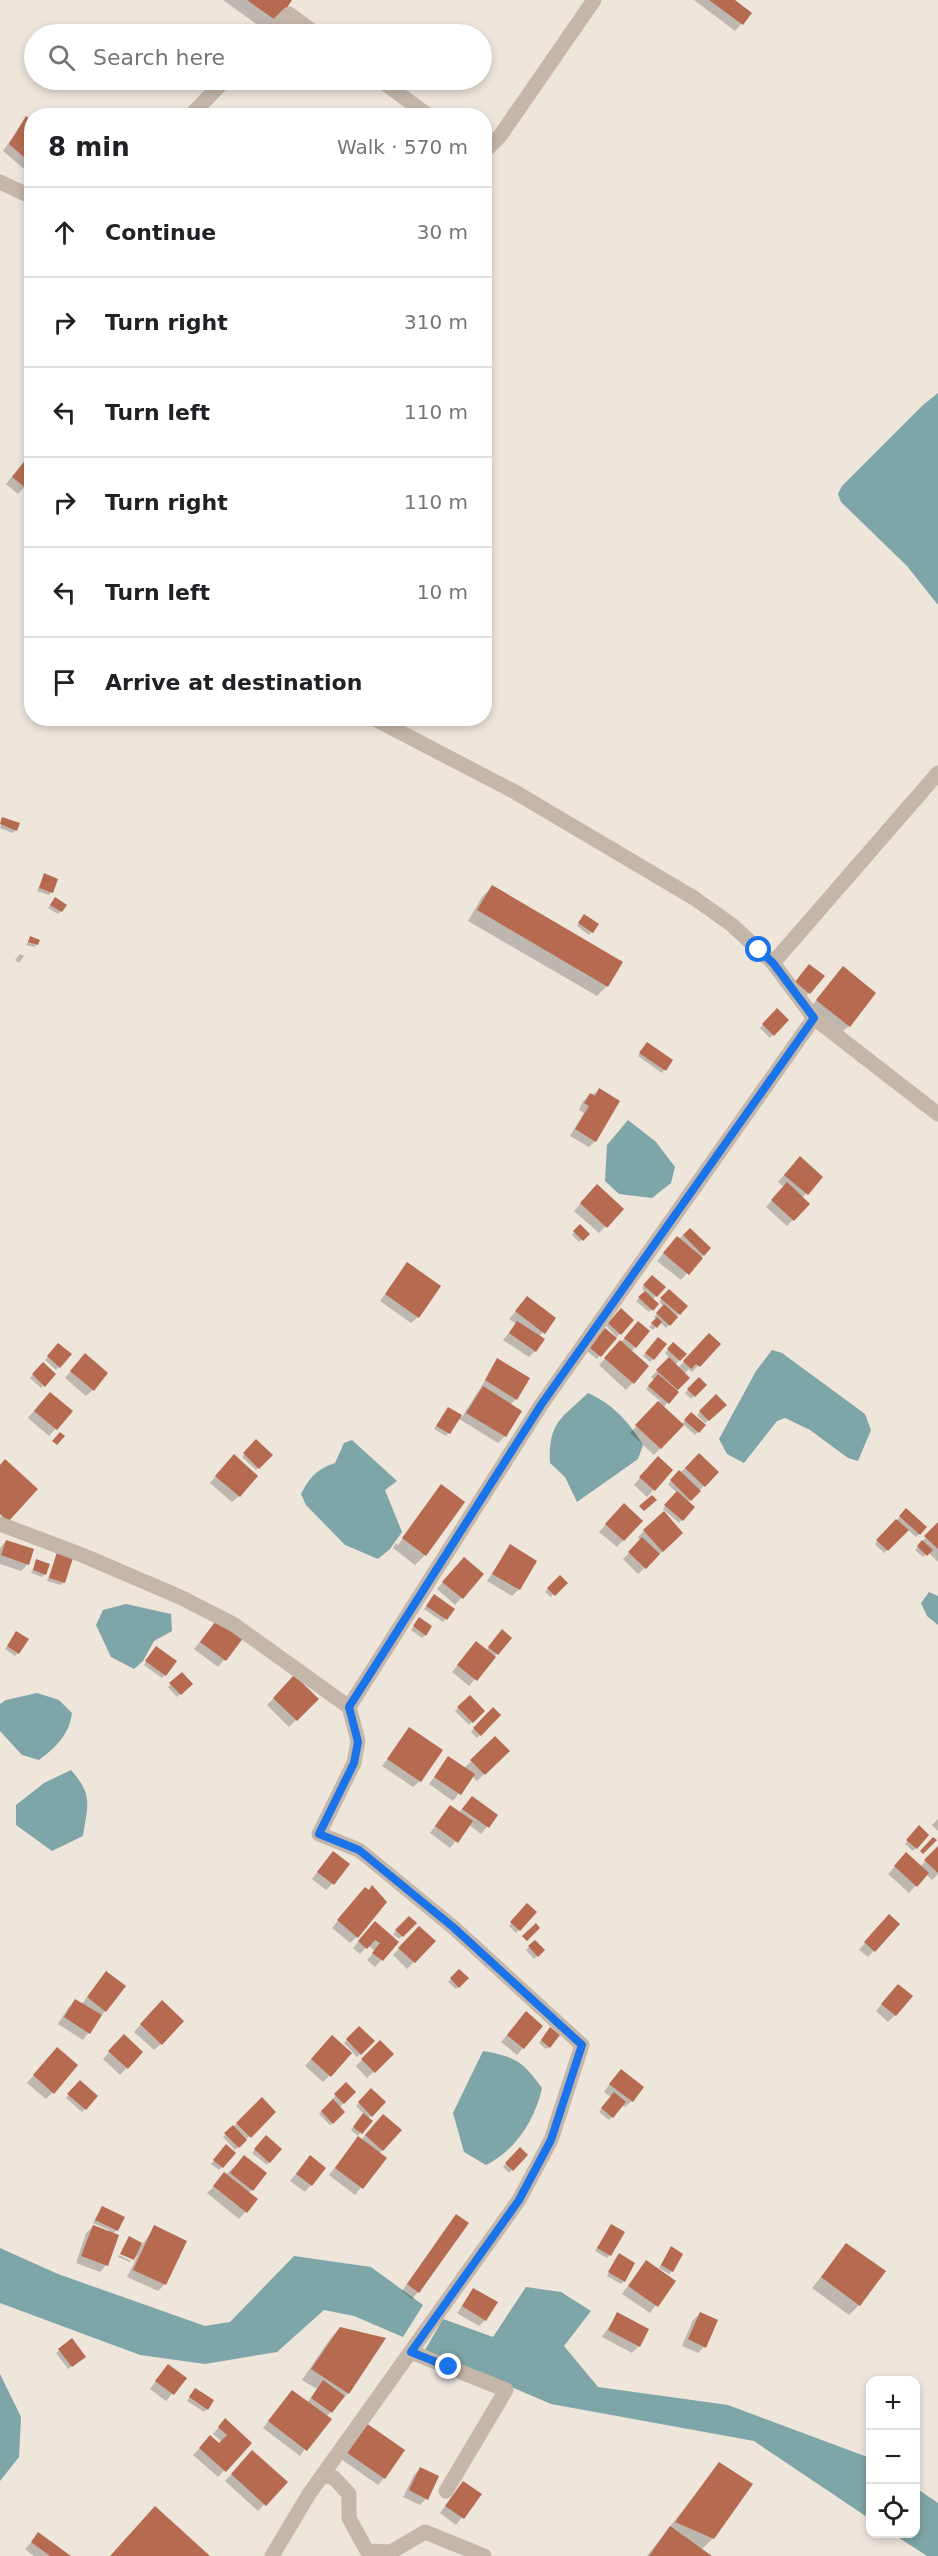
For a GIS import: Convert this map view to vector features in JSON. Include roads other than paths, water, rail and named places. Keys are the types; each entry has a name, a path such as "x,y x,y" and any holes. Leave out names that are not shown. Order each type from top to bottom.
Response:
{"street":[{"path":"492,144 500,136 594,0"},
{"path":"279,24 289,14 303,24"},
{"path":"198,108 215,90"},
{"path":"394,90 418,108"},
{"path":"0,182 24,193"},
{"path":"388,726 515,792 694,898 732,925 773,963 814,1018 938,1114"},
{"path":"773,963 938,773"},
{"path":"349,1707 541,1405 814,1018"},
{"path":"0,1524 180,1596 233,1623 349,1707 358,1742 354,1763 319,1834 359,1850 453,1927 582,2045 551,2140 519,2200 323,2475 272,2556"},
{"path":"411,2352 506,2390 446,2492"},
{"path":"323,2475 334,2478 349,2494 349,2518 367,2551 390,2552 425,2532 484,2556"}],"water":[{"path":"938,393 938,605 907,566 841,502 838,494 842,486 923,405"},
{"path":"628,1120 656,1142 675,1167 671,1183 652,1198 619,1194 605,1181 607,1145"},
{"path":"772,1350 782,1353 865,1414 871,1430 858,1461 848,1458 810,1430 785,1418 777,1421 744,1463 727,1454 719,1439 756,1371"},
{"path":"588,1393 620,1414 643,1445 638,1459 577,1502 565,1477 550,1463 551,1438 558,1422"},
{"path":"352,1440 397,1481 385,1490 402,1532 390,1549 378,1559 345,1545 306,1505 301,1494 315,1474 335,1463 344,1443"},
{"path":"929,1592 938,1596 938,1625 927,1616 921,1603"},
{"path":"126,1604 171,1614 172,1631 154,1641 143,1661 134,1669 111,1657 96,1625 103,1610"},
{"path":"37,1693 59,1700 72,1713 68,1728 61,1740 39,1760 22,1755 0,1731 0,1704 6,1700"},
{"path":"71,1770 86,1793 87,1808 83,1836 52,1851 16,1825 16,1805 44,1783"},
{"path":"483,2051 511,2058 523,2066 542,2088 529,2123 515,2143 486,2165 464,2152 453,2113"},
{"path":"0,2248 58,2274 205,2326 230,2322 294,2256 371,2267 423,2305 403,2337 354,2316 324,2310 277,2352 205,2364 140,2355 0,2303"},
{"path":"526,2287 561,2292 591,2311 564,2346 598,2387 728,2405 866,2457 866,2516 754,2441 551,2404 425,2350 443,2319 493,2337"},
{"path":"0,2374 21,2417 19,2457 0,2481"},
{"path":"920,2491 938,2503 938,2556 927,2556 899,2538 920,2538"}]}
